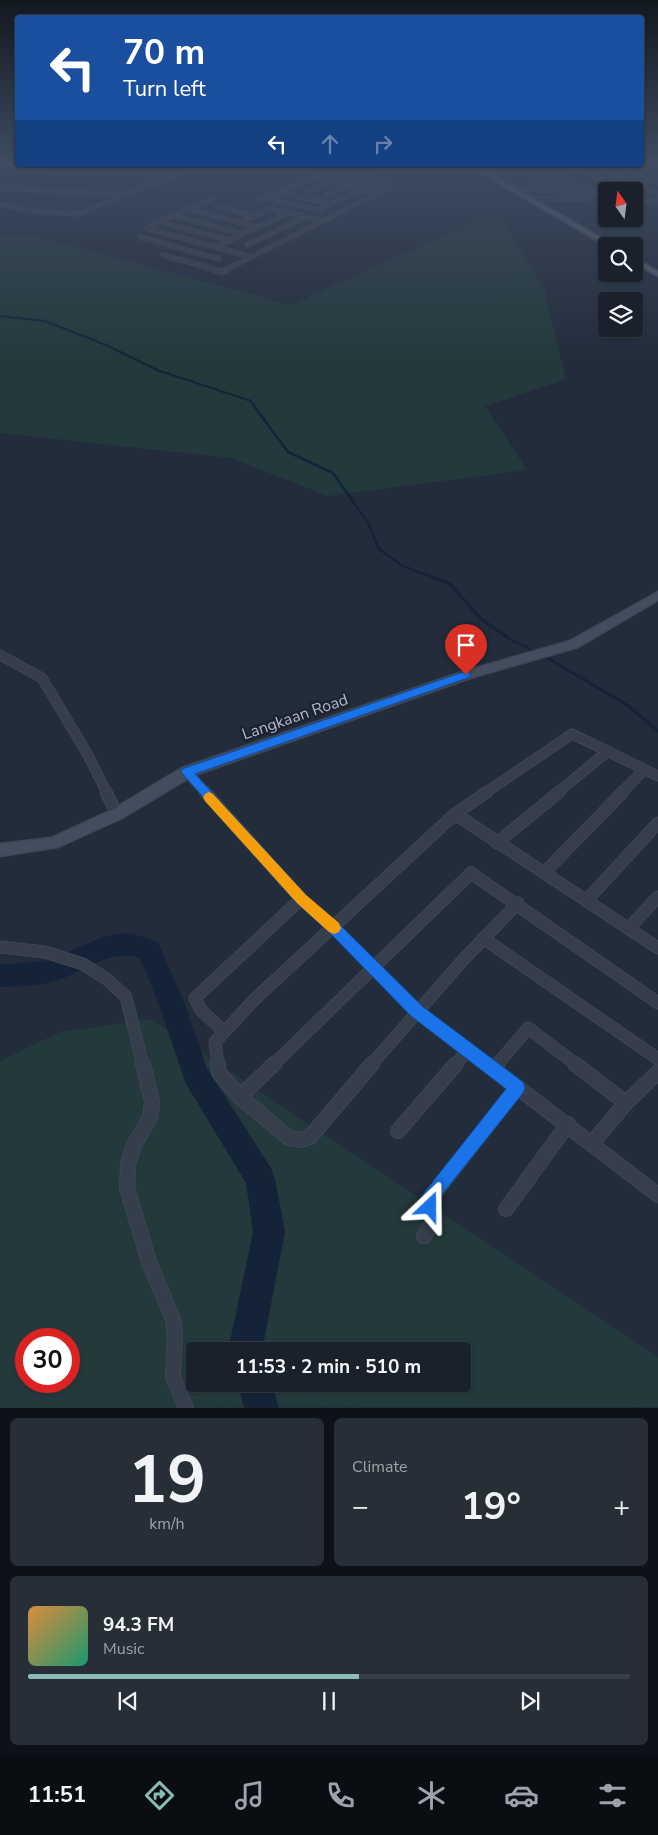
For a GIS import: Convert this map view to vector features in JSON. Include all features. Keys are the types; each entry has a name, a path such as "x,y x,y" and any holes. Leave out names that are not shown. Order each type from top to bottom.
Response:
{"main road":[{"path":"581,229 598,238"},
{"path":"643,265 658,274"}],"street":[{"path":"148,229 252,257"},
{"path":"186,229 229,240"},
{"path":"223,229 244,234"},
{"path":"215,247 255,229"},
{"path":"266,250 247,245 281,229"},
{"path":"163,255 222,272 309,229"},
{"path":"155,231 140,238 219,260"},
{"path":"204,267 235,252"},
{"name":"Langkaan Road","path":"0,850 53,843 117,814 187,772 466,675 574,644 658,595"},
{"path":"0,655 42,678 88,755 117,814"},
{"path":"518,903 482,938 416,1011 310,1137 300,1140 289,1138 240,1097 219,1073 215,1042 223,1031 455,814 572,734 658,776"},
{"path":"497,842 608,751"},
{"path":"545,872 644,770"},
{"path":"187,772 302,899 333,927 416,1011 517,1088 568,1124 658,1195"},
{"path":"455,814 658,948"},
{"path":"586,901 658,823"},
{"path":"240,1097 374,969 471,872 518,903 658,1003"},
{"path":"628,929 658,898"},
{"path":"223,1031 200,1008 195,998 302,899"},
{"path":"482,938 658,1059"},
{"path":"0,947 24,948 45,952 83,964 108,980 126,998 152,1102 150,1118 134,1145 128,1165 127,1188 149,1262 173,1319 175,1335 173,1377 186,1408"},
{"path":"494,1069 528,1028 626,1103"},
{"path":"398,1131 468,1050"},
{"path":"592,1143 626,1103 658,1072"},
{"path":"424,1236 434,1223 435,1216 429,1200 517,1088"},
{"path":"506,1208 568,1124"}],"green space":[{"path":"458,229 508,229 544,288 566,379 485,406 527,470 328,496 231,458 0,433 0,238 31,235 291,305"},
{"path":"151,1019 658,1357 658,1407 0,1408 0,1061 60,1032"}],"waterway":[{"path":"0,316 45,321 106,345 157,370 251,401 255,407"},
{"path":"254,406 288,452 333,473 368,523 379,549 403,566 434,578"},
{"path":"430,576 450,584 481,619 510,639 532,650"},
{"path":"549,659 627,705 658,731"},
{"path":"0,976 51,971 76,962 98,950 121,943 149,950 171,1002 196,1075 260,1179 269,1232 247,1342"},
{"path":"257,1392 262,1408"}],"slow traffic":[{"path":"209,797 302,899 334,928"}],"route":[{"path":"430,1207 429,1200 438,1186 517,1088 416,1011 333,927 302,899 187,772 466,675"}]}
